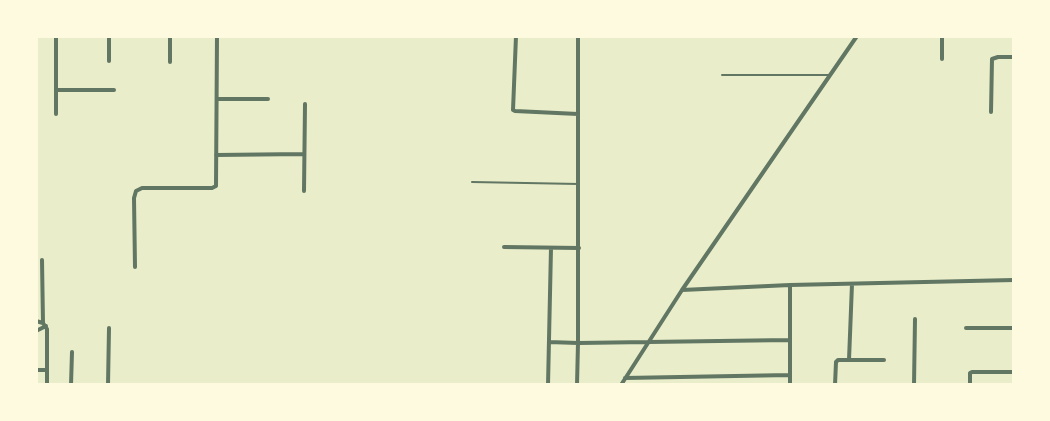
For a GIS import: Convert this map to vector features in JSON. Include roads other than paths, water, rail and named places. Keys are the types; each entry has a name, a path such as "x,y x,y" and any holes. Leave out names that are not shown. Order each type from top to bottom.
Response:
{"street":[{"path":"56,36 56,114"},
{"path":"109,36 109,61"},
{"path":"170,36 170,62"},
{"path":"135,267 134,198 136,191 142,188 214,187 216,181 218,36"},
{"path":"516,36 513,110 578,114"},
{"path":"577,385 579,248 578,36"},
{"path":"621,385 682,290 857,36"},
{"path":"942,36 942,59"},
{"path":"991,112 992,59 1014,57"},
{"path":"56,90 114,90"},
{"path":"217,99 268,99"},
{"path":"304,190 305,104"},
{"path":"216,155 304,154"},
{"path":"504,248 579,248"},
{"path":"548,385 551,248"},
{"path":"42,260 47,385"},
{"path":"682,290 1014,280"},
{"path":"849,360 852,284"},
{"path":"790,286 790,385"},
{"path":"914,385 915,319"},
{"path":"36,321 45,324"},
{"path":"36,331 45,324"},
{"path":"108,328 108,385"},
{"path":"966,328 1014,328"},
{"path":"548,342 789,340"},
{"path":"71,385 72,352"},
{"path":"835,385 836,362 841,360 884,360"},
{"path":"36,370 47,370"},
{"path":"970,385 970,373 972,372 1014,372"},
{"path":"625,378 790,376"}],"lane":[{"path":"722,75 830,75"},
{"path":"472,182 579,184"}]}
